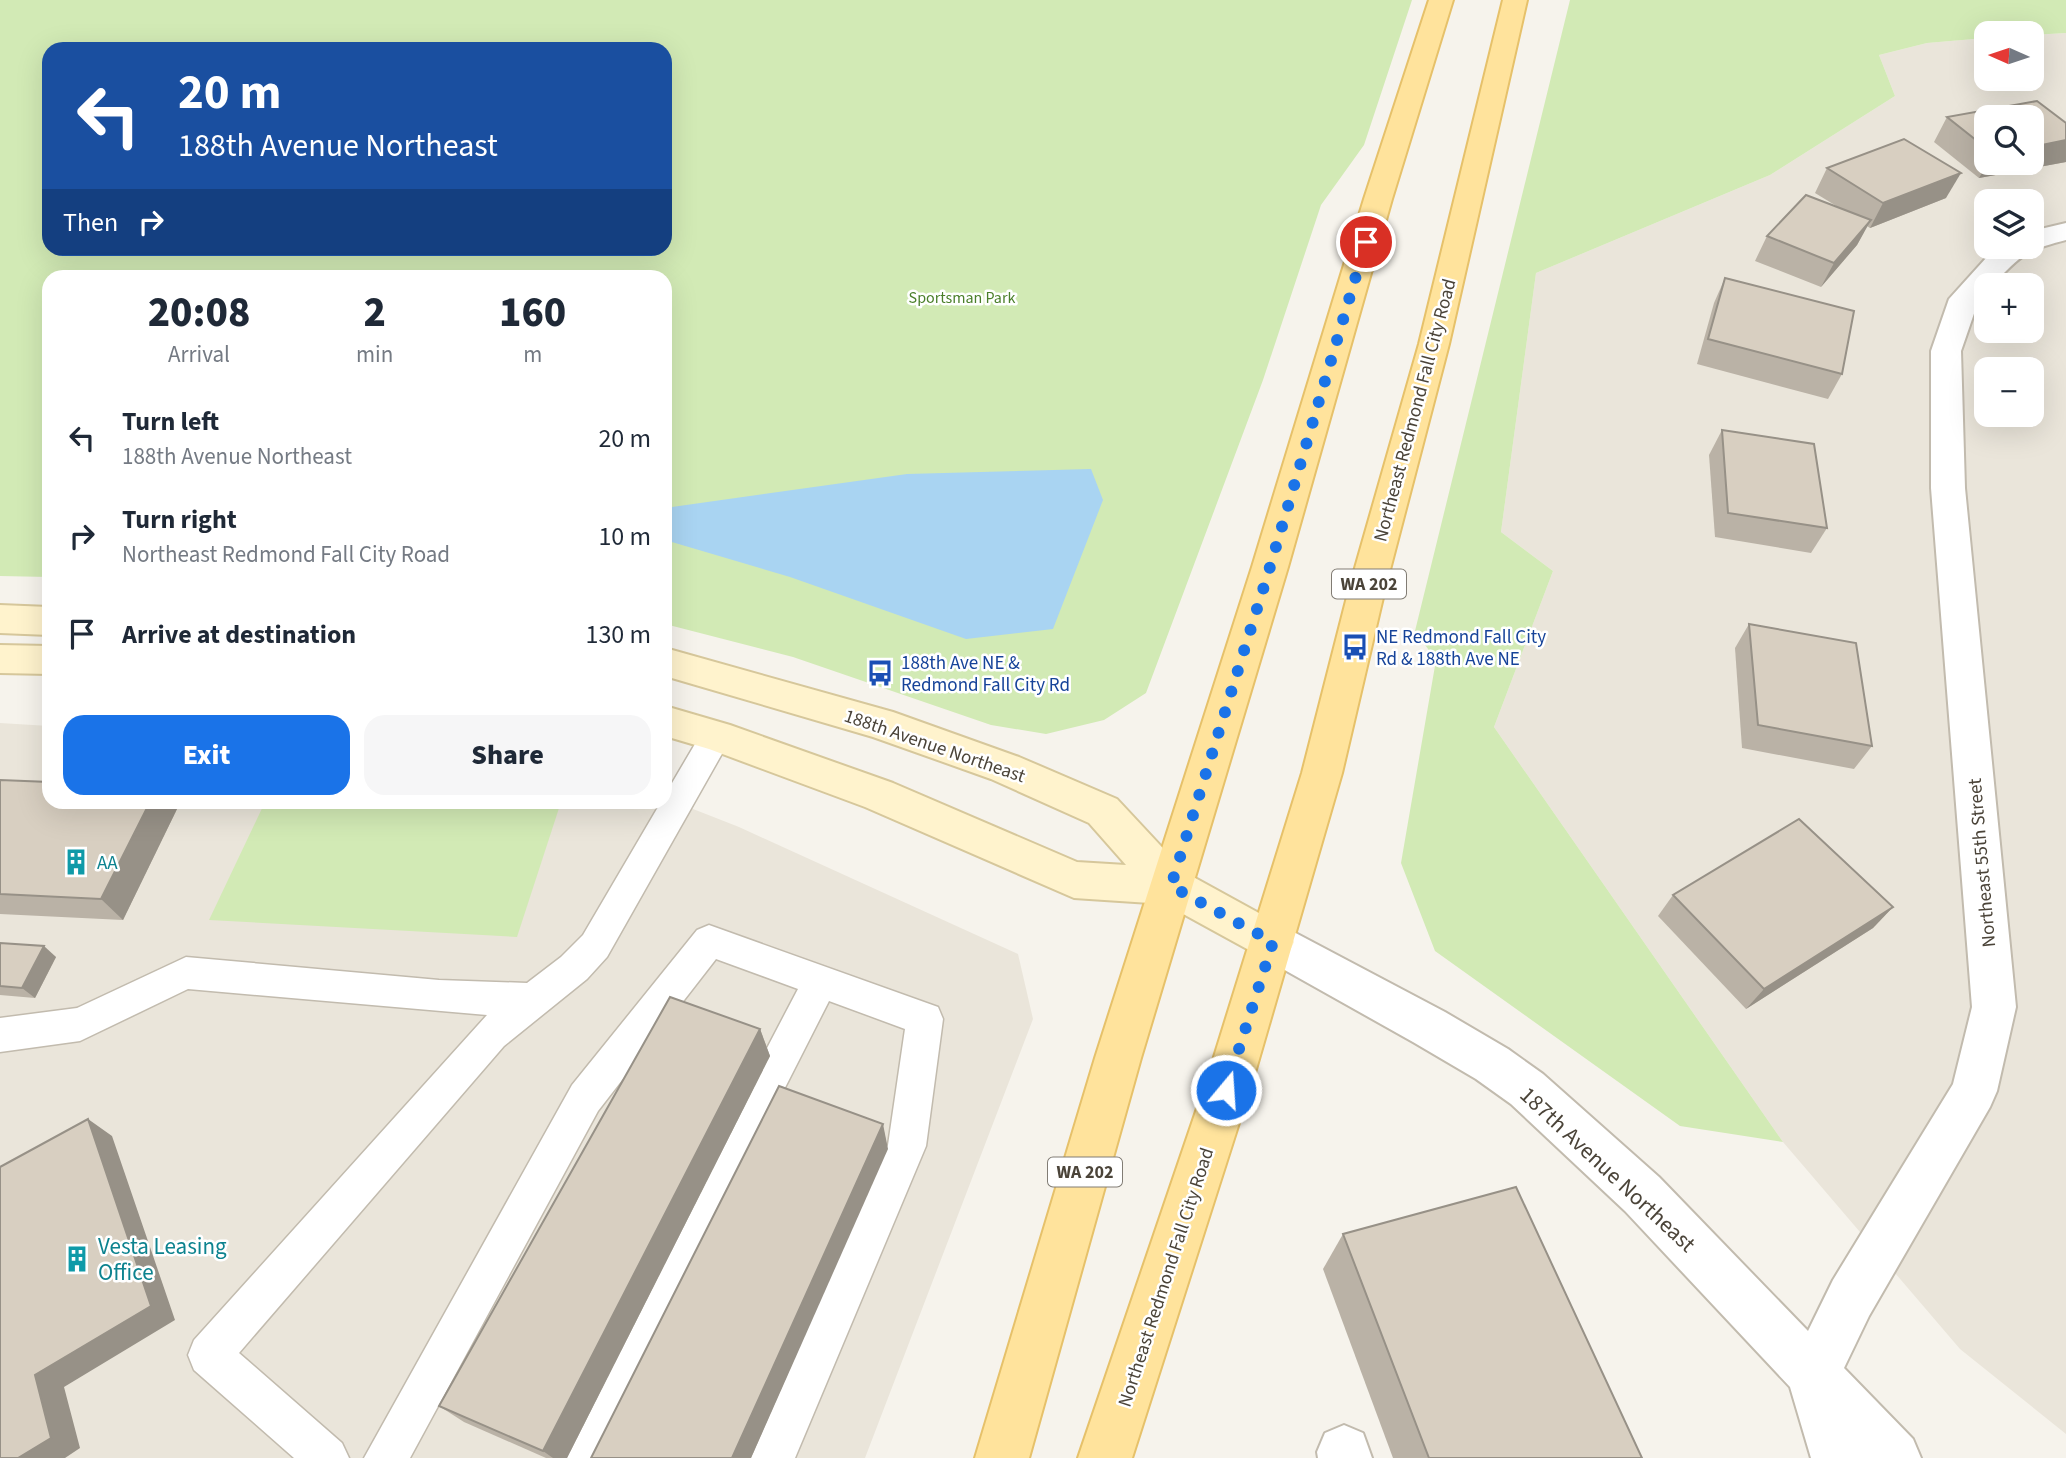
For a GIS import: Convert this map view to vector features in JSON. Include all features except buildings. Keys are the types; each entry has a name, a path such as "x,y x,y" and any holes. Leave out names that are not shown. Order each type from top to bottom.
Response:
{"main road":[{"name":"WA 202","path":"1002,1458 1118,1058 1270,567 1378,199 1441,0"},
{"name":"Northeast Redmond Fall City Road","path":"1105,1458 1273,942 1322,773 1367,589 1434,344 1515,0"}],"street":[{"path":"2044,237 2066,231"},
{"name":"Northeast 55th Street","path":"1813,1376 1851,1298 1974,1091 1994,1007 1948,488 1946,351 1964,299 2001,259"},
{"path":"0,619 42,621"},
{"path":"0,659 42,660"},
{"name":"188th Avenue Northeast","path":"672,665 879,723 1005,768 1103,811 1171,886 1273,942"},
{"name":"188th Avenue Northeast","path":"672,723 716,736 879,795 1074,880 1171,886"},
{"name":"187th Avenue Northeast","path":"1273,942 1429,1027 1492,1064 1527,1089 1642,1194 1894,1458"},
{"path":"1813,1376 1838,1458"}],"lane":[{"path":"327,1458 209,1355 491,1034 574,968 595,946 716,736"},
{"path":"386,1458 585,1098 709,941 925,1019 906,1146 773,1458"},
{"path":"0,1035 80,1024 186,973 439,996 531,1000"},
{"path":"574,1458 820,983"}],"shaded area":[{"path":"2066,33 2066,1434 1960,1349 1783,1142 1494,727 1553,571 1501,532 1536,273 1770,175 1895,96 1879,55 1927,43 1974,39 1974,91 2044,91 2044,34"},
{"path":"0,723 42,726 42,809 672,809 672,801 739,827 1018,954 1033,1019 865,1458 0,1458"}],"green space":[{"name":"Sportsman Park","path":"0,0 1412,0 1364,145 1321,205 1263,380 1146,693 1104,720 1046,734 991,725 793,657 672,626 672,270 42,270 42,577 0,576"},
{"path":"1570,0 2066,0 2066,33 2044,34 2044,21 1974,21 1974,39 1927,43 1879,55 1895,96 1770,175 1536,273 1501,532 1553,571 1494,727 1783,1142 1680,1126 1435,951 1401,863 1436,660 1415,631"},
{"path":"262,809 559,809 517,937 209,920"}],"water":[{"path":"1091,469 1103,500 1053,629 966,639 790,577 672,542 672,507 907,474"}],"place":[{"name":"NE Redmond Fall City Rd & 188th Ave NE","path":"1355,647"},
{"name":"188th Ave NE & Redmond Fall City Rd","path":"880,673"},
{"name":"AA","path":"76,862"},
{"name":"Vesta Leasing Office","path":"77,1259"}],"route":[{"path":"1226,1090 1273,942 1171,886 1217,730 1270,567 1366,242"}]}
